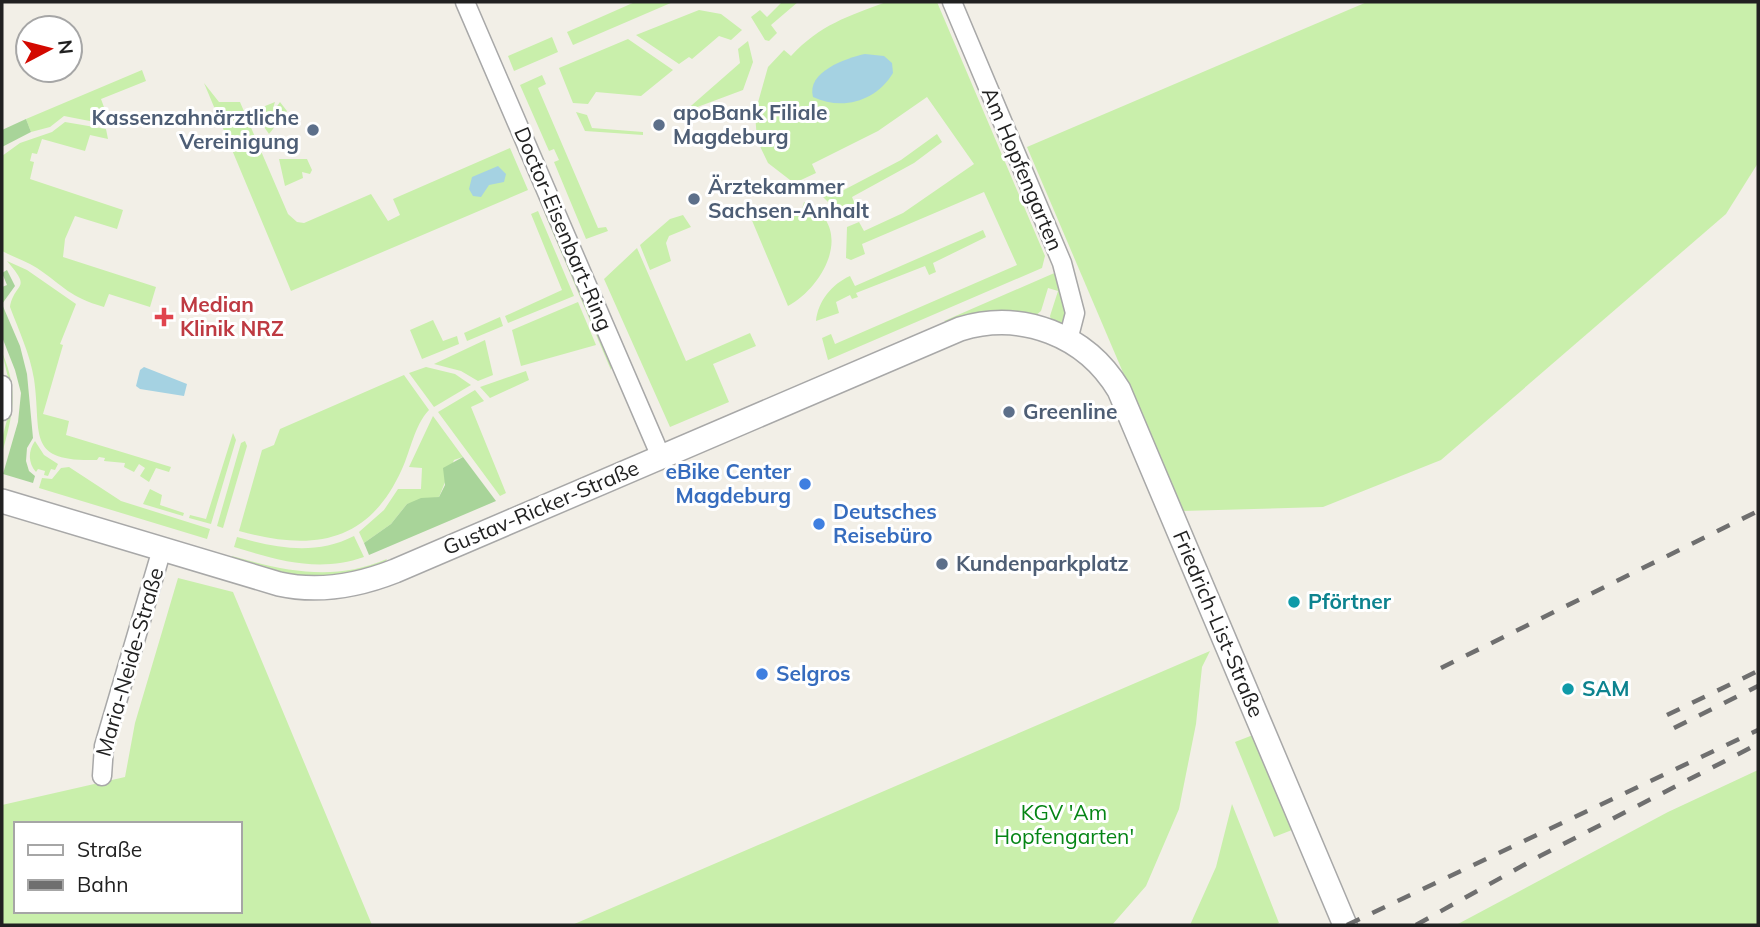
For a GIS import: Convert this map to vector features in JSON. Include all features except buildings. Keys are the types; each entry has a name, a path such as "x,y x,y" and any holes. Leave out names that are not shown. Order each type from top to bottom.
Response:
{"street":[{"name":"Doctor-Eisenbart-Ring","path":"465,2 661,457"},
{"name":"Am Hopfengarten","path":"952,2 1062,263 1075,313 1068,340"},
{"name":"Gustav-Ricker-Straße","path":"2,501 284,585 322,589 349,586 395,571 968,327 1019,323 1045,329 1068,340"},
{"name":"Friedrich-List-Straße","path":"1068,340 1103,367 1125,401 1345,925"},
{"path":"2,385 2,411"},
{"name":"Maria-Neide-Straße","path":"102,776 101,762 108,730 162,549"}],"green space":[{"path":"635,2 673,2 573,45 567,32"},
{"path":"782,2 798,2 771,25 777,33 769,41 765,40 751,17 760,10 767,17"},
{"path":"886,2 937,2 1045,256 1042,268 828,360 822,338 831,334 835,344 1017,265 984,192 862,244 865,254 851,260 846,258 847,227 859,222 864,231 903,213 974,164 927,97 878,131 812,164 816,173 801,180 790,180 768,163 757,140 755,113 768,67 784,50 791,56 824,29"},
{"path":"1367,2 1758,2 1758,163 1726,214 1441,460 1323,507 1182,511 1027,147"},
{"path":"699,10 721,14 742,30 731,40 719,36 692,59 689,57 679,64 636,35"},
{"path":"552,37 558,52 514,71 508,56"},
{"path":"628,39 673,70 641,96 596,92 588,104 573,103 559,68"},
{"path":"748,41 753,62 743,90 684,112 740,63 738,49"},
{"path":"142,70 146,81 101,99 105,110 100,113 105,124 64,116 50,127 31,132 26,119"},
{"path":"542,75 546,84 538,88 598,228 606,227 608,231 586,239 554,162 559,160 554,149 549,151 520,85"},
{"path":"204,83 219,102 240,102 288,214 297,222 304,223 371,194 388,221 400,215 393,199 510,148 528,190 291,291"},
{"path":"275,102 273,108 280,102 287,111 269,134 253,111"},
{"path":"576,112 587,115 592,128 643,132 643,135 585,131"},
{"path":"26,119 31,132 2,147 2,130"},
{"path":"65,122 106,129 108,139 90,135 85,151 42,139 37,154 32,153 30,161 34,162 30,179 123,210 117,229 75,216 65,239 63,257 156,287 150,307 109,294 104,307 92,303 75,295 33,266 2,251 2,156 20,143 52,132"},
{"path":"937,134 942,142 914,163 852,197 856,207 839,213 822,196 824,189 834,182 840,192 901,160"},
{"path":"279,159 307,159 312,170 310,174 302,172 303,178 285,186"},
{"path":"804,202 820,213 829,226 832,240 823,271 801,297 788,306 748,211 801,213"},
{"path":"538,211 574,296 508,323 505,316 562,290 531,214"},
{"path":"544,212 548,214 612,365 611,370"},
{"path":"683,215 691,227 669,236 666,243 671,261 650,270 640,245 670,219"},
{"path":"983,230 986,237 933,263 936,272 929,275 925,266 856,293 858,297 852,299 850,295 836,302 839,313 816,321 823,300 843,279 850,276 855,286"},
{"path":"637,248 686,361 750,333 756,346 713,364 729,402 670,427 604,279"},
{"path":"7,261 27,270 76,304 60,344 63,345 43,414 69,421 66,435 171,467 169,472 156,468 149,482 140,476 145,468 139,464 134,472 124,467 125,463 104,461 105,458 99,457 97,460 58,456 48,450 41,441 30,361 10,307 21,282"},
{"path":"7,270 15,286 2,304 2,287 7,285 2,273"},
{"path":"1059,271 1071,330 1051,320 1058,291 1048,288 1041,311 1035,316 951,323 944,321"},
{"path":"578,302 596,345 521,366 512,330"},
{"path":"2,304 20,346 27,374 33,438 27,448 26,461 29,471 35,476 33,483 3,474 18,422 21,393 2,337"},
{"path":"500,317 503,326 467,341 464,333"},
{"path":"433,320 443,341 457,336 459,344 422,359 410,330"},
{"path":"485,340 493,375 478,381 461,371 434,364"},
{"path":"2,352 11,379 12,403 2,454 2,439 9,412 9,382"},
{"path":"426,367 455,374 471,385 434,407 409,373"},
{"path":"526,371 529,380 490,398 480,387"},
{"path":"404,375 429,410 413,438 402,469 388,494 372,514 335,536 313,540 265,537 239,531 262,450 274,445 280,429"},
{"path":"475,390 484,401 471,407 506,493 500,496 438,412"},
{"path":"433,416 463,457 454,460 439,497 407,504 391,524 364,543 359,532 384,510 398,489 421,489 422,468 409,467"},
{"path":"233,433 236,440 211,524 189,518 190,515 206,519"},
{"path":"35,441 44,455 58,464 55,470 51,469 48,476 44,475 45,471 38,469 36,472 31,465 30,453"},
{"path":"245,441 247,446 223,528 217,526 241,443"},
{"path":"463,457 496,501 369,555 364,543 391,524 407,504 421,498 439,497 445,485 443,468"},
{"path":"69,467 121,501 210,529 207,539 39,488 42,478 52,479 61,468"},
{"path":"150,489 162,495 160,505 184,513 183,516 143,504"},
{"path":"354,536 364,557 330,564 298,563 234,547 237,537 281,547 310,548"},
{"path":"232,556 310,572 348,570 387,559 383,566 361,572 309,577 235,562"},
{"path":"178,578 233,592 372,925 2,925 2,805 125,777 135,723"},
{"name":"KGV 'Am Hopfengarten'","path":"1210,651 1202,667 1196,724 1179,809 1146,886 1112,925 572,925"},
{"path":"1253,735 1292,830 1274,837 1235,742"},
{"path":"1758,770 1758,925 1456,925 1668,812"},
{"path":"1232,804 1279,923 1190,925 1216,867"}],"water":[{"path":"865,54 884,56 892,63 893,73 878,91 858,101 847,103 813,97 812,88 821,73 838,63"},
{"path":"498,166 506,174 504,182 489,185 481,197 473,196 469,189 472,177"},
{"path":"144,367 187,384 184,396 140,389 136,386 140,370"}],"railway":[{"path":"1441,668 1758,511"},
{"path":"1667,715 1758,671"},
{"path":"1674,728 1758,686"},
{"path":"1347,925 1758,730"},
{"path":"1416,925 1540,856 1758,744"}],"place":[{"name":"apoBank Filiale Magdeburg","path":"659,125"},
{"name":"Kassenzahnärztliche Vereinigung","path":"313,130"},
{"name":"Ärztekammer Sachsen-Anhalt","path":"694,199"},
{"name":"Median Klinik NRZ","path":"164,317"},
{"name":"Greenline","path":"1009,412"},
{"name":"eBike Center Magdeburg","path":"805,484"},
{"name":"Deutsches Reisebüro","path":"819,524"},
{"name":"Kundenparkplatz","path":"942,564"},
{"name":"Pförtner","path":"1294,602"},
{"name":"Selgros","path":"762,674"},
{"name":"SAM","path":"1568,689"}]}
